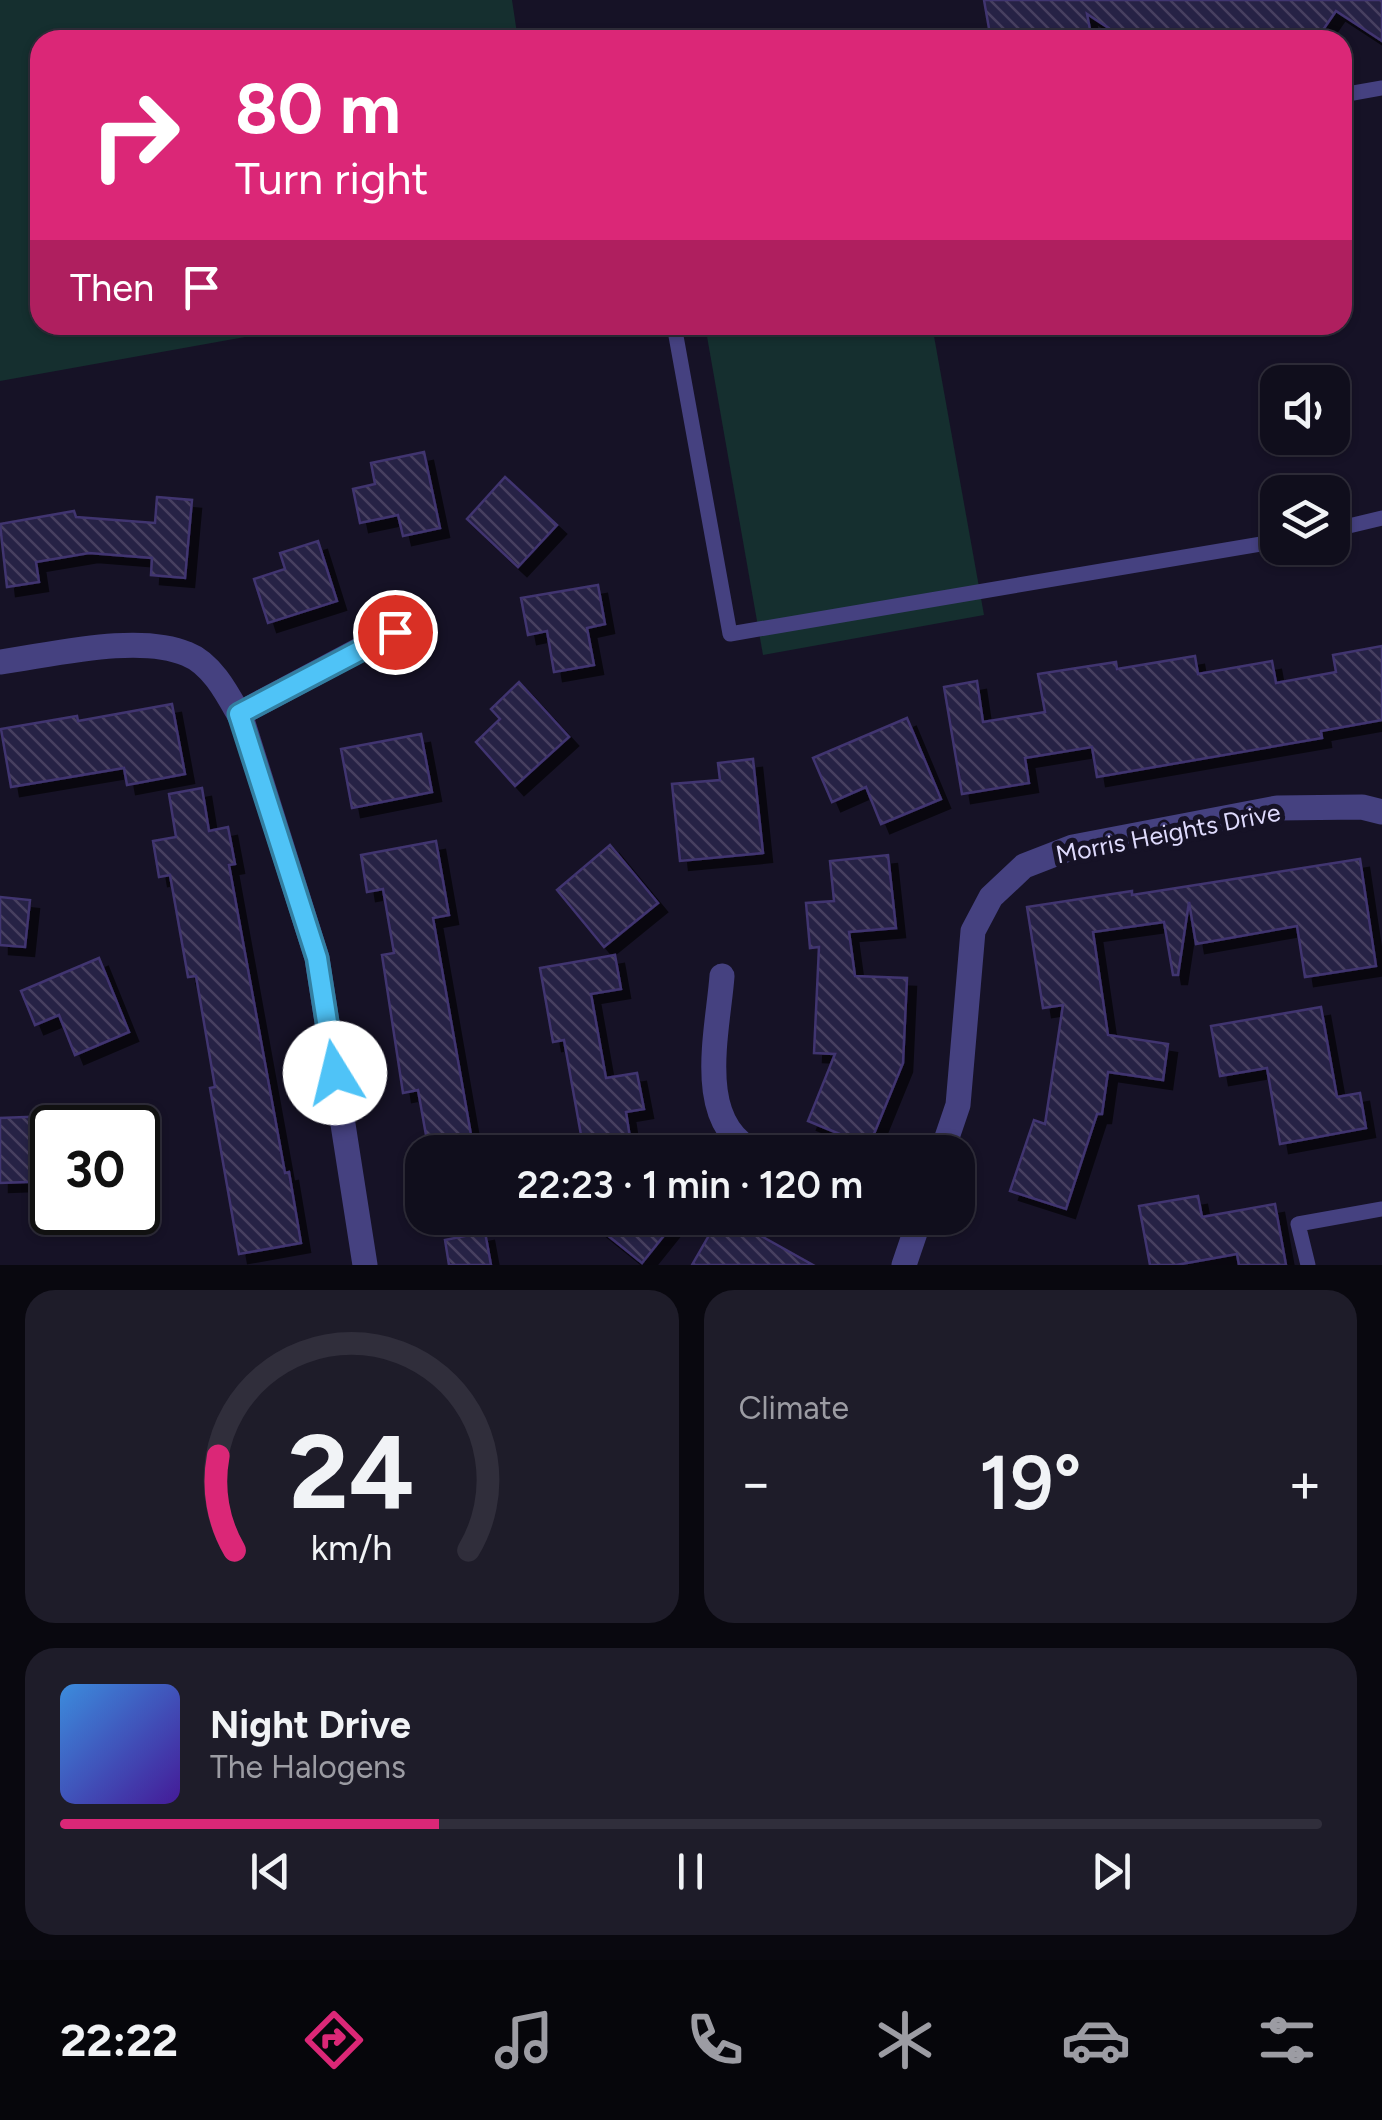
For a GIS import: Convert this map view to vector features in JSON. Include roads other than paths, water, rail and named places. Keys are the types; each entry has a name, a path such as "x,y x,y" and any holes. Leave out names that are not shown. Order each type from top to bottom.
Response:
{"street":[{"path":"239,714 395,632"},
{"path":"0,662 134,644 189,654 226,690 239,714 317,958 366,1265"},
{"name":"Morris Heights Drive","path":"948,1135 958,1105 973,931 991,897 1024,866 1073,847 1278,808 1362,807 1382,812"},
{"path":"722,976 714,1095 722,1121 732,1135"},
{"path":"904,1265 914,1235"}],"lane":[{"path":"1352,93 1382,88"},
{"path":"676,335 730,634 1260,544"},
{"path":"1350,526 1382,518"},
{"path":"1308,1265 1298,1224 1382,1210"}]}
